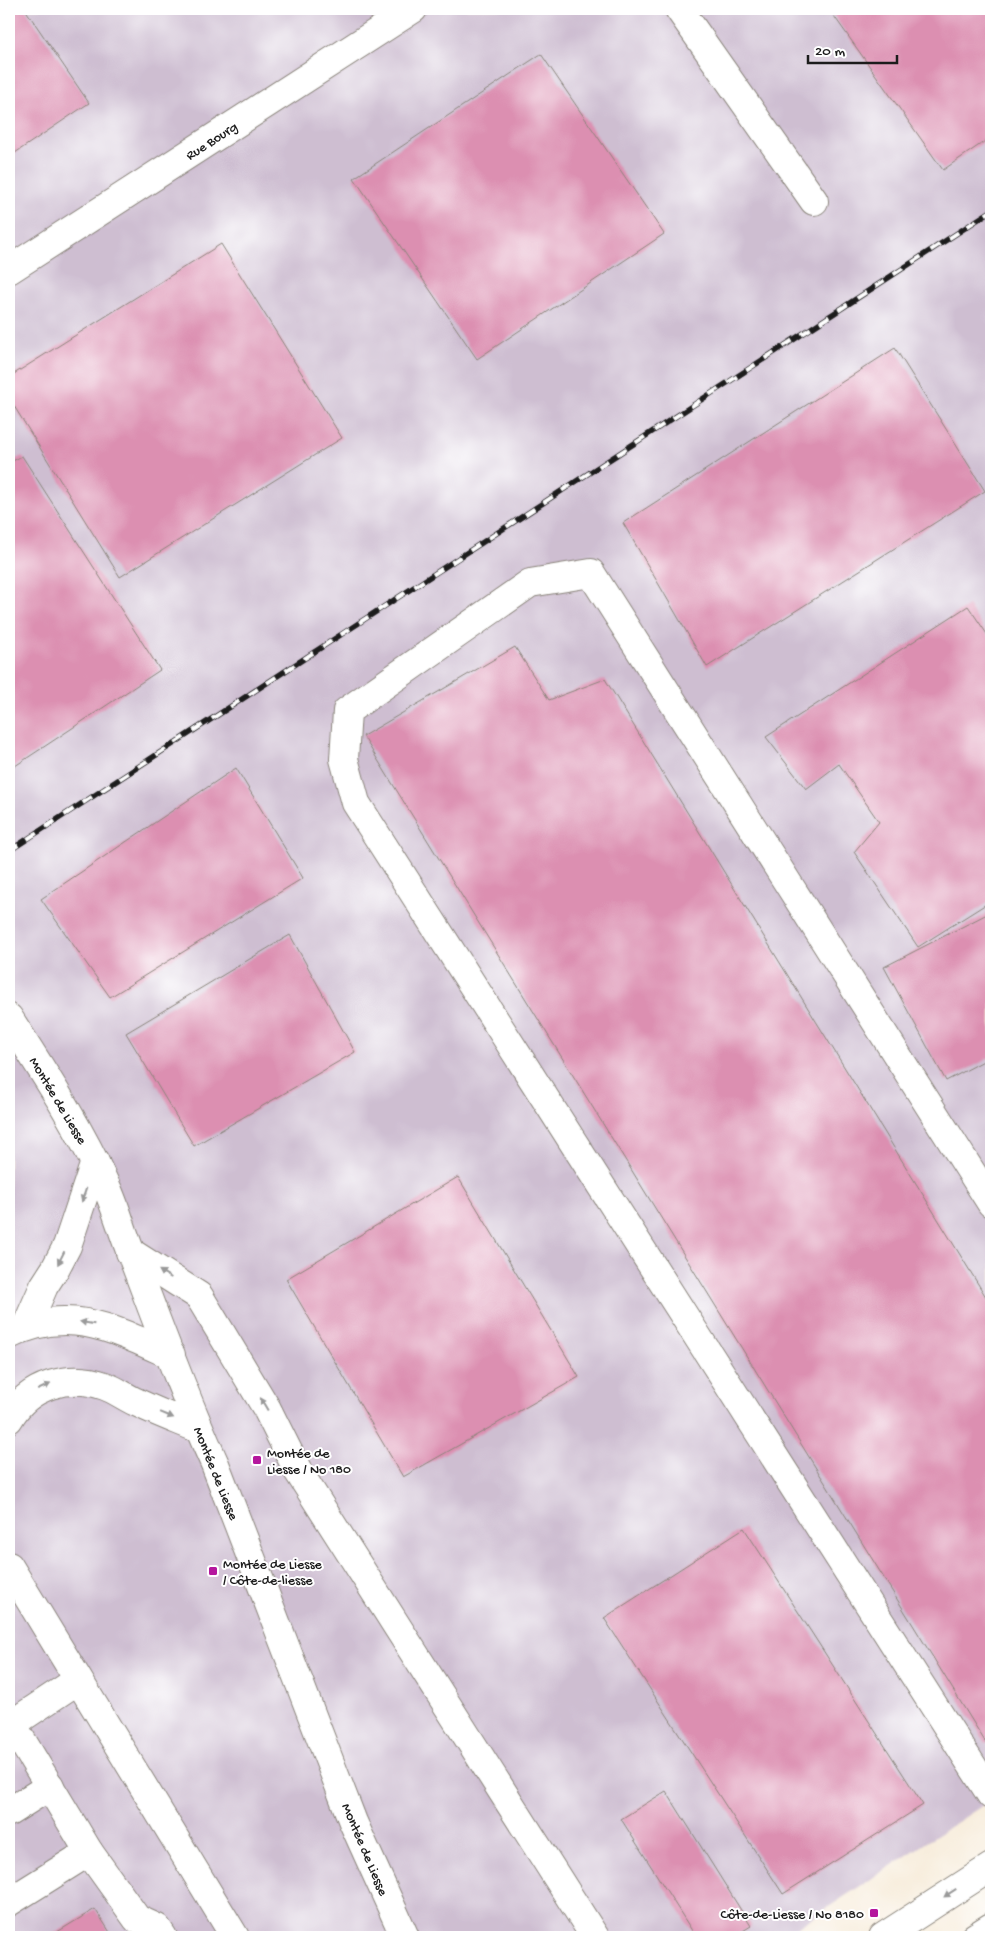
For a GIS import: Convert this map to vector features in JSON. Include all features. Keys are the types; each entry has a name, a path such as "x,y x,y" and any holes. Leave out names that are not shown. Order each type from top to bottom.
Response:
{"main road":[{"name":"Rue Bourg","path":"9,270 413,9"},
{"path":"679,9 814,201"},
{"path":"991,1203 591,573 530,583 347,711 344,759 356,803 991,1794"},
{"name":"Montée de Liesse","path":"9,1018 66,1108 107,1188 130,1252 199,1429 219,1473 353,1822 405,1937"},
{"path":"18,1331 55,1270 67,1246 95,1162"},
{"path":"130,1252 200,1296 267,1409 298,1471 595,1937"},
{"path":"18,1331 54,1321 85,1322 114,1330 171,1355"},
{"path":"9,1419 20,1403 40,1388 58,1382 77,1381 96,1383 111,1388 134,1401 199,1429"},
{"path":"10,1563 78,1680 235,1937"},
{"path":"78,1680 10,1725 50,1786 137,1928 158,1928 163,1937"},
{"path":"9,1812 50,1786"},
{"path":"9,1902 89,1852"},
{"path":"883,1937 991,1867"},
{"path":"975,1937 991,1927"}],"shaded area":[{"path":"9,9 991,9 991,1800 783,1937 9,1937"}],"building":[{"path":"9,9 25,9 89,103 9,157"},
{"path":"829,9 991,9 991,137 943,170"},
{"path":"541,54 664,234 477,359 354,178"},
{"path":"221,244 342,438 120,577 9,398 9,377"},
{"path":"895,348 985,491 707,667 623,523"},
{"path":"22,456 160,670 9,770 9,463"},
{"path":"968,606 991,640 991,717 988,720 991,725 991,901 918,947 854,852 879,822 839,764 806,789 766,737"},
{"path":"515,647 549,700 605,679 991,1305 991,1740 986,1743 363,736"},
{"path":"236,768 303,878 110,997 41,899"},
{"path":"991,912 991,1057 946,1081 884,967"},
{"path":"290,935 355,1052 194,1146 126,1033"},
{"path":"458,1177 579,1377 403,1477 286,1279"},
{"path":"744,1528 923,1805 783,1894 604,1618"},
{"path":"666,1791 751,1926 733,1937 696,1937 621,1819"},
{"path":"95,1909 113,1937 49,1937"}],"railway":[{"path":"9,851 991,211"}],"place":[{"name":"Montée de Liesse / No 180","path":"257,1460"},
{"name":"Montée de Liesse / Côte-de-liesse","path":"213,1571"},
{"name":"Côte-de-Liesse / No 8180","path":"874,1913"}]}
